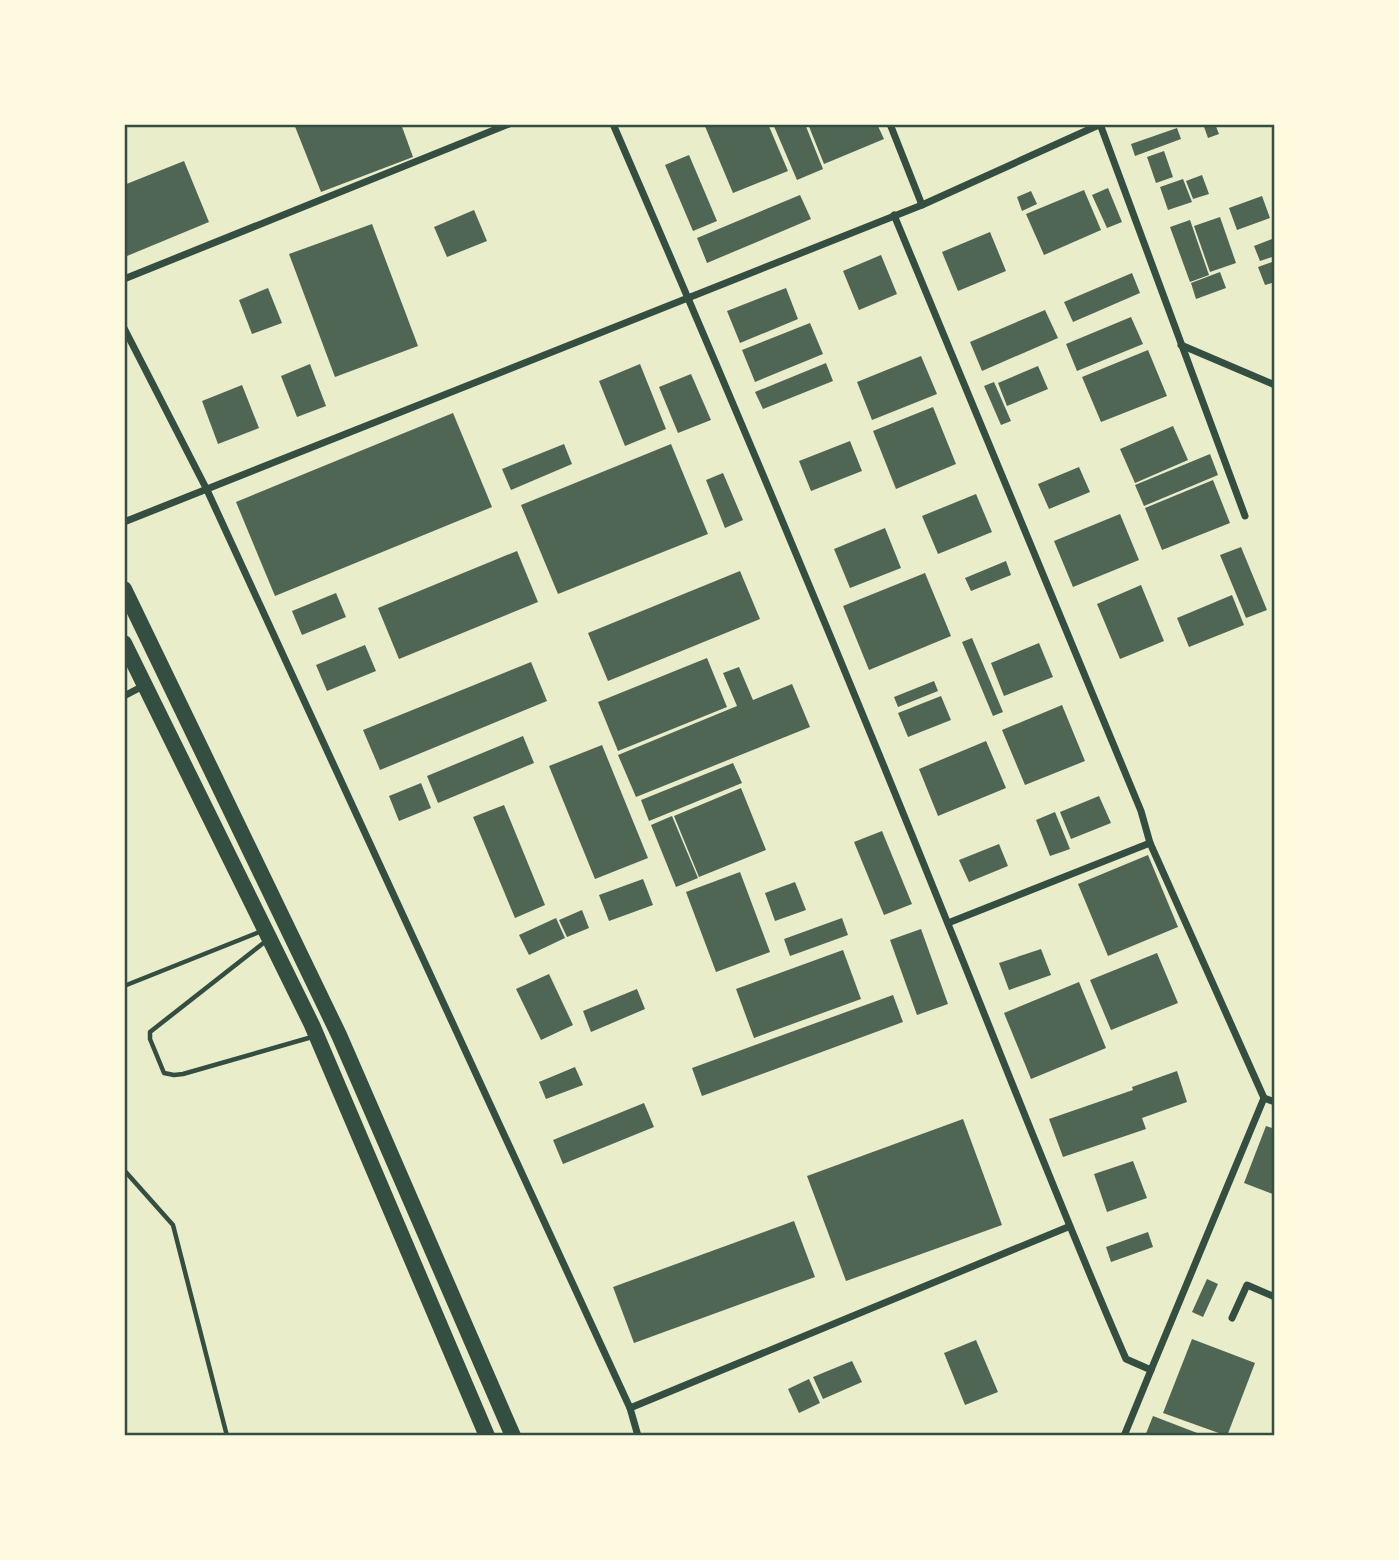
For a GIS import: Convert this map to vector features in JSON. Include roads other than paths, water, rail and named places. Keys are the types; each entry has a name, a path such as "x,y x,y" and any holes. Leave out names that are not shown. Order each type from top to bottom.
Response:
{"highway":[{"path":"124,589 339,1035 513,1436"},
{"path":"124,643 316,1035 487,1436"}],"street":[{"path":"124,279 509,124"},
{"path":"613,124 689,299 948,923 1068,1227 1126,1359 1151,1370"},
{"path":"890,124 922,205"},
{"path":"124,522 922,205 1100,124 1245,516"},
{"path":"894,215 1141,811 1150,843 1264,1098 1275,1102"},
{"path":"124,328 207,490 630,1408 638,1436"},
{"path":"1181,345 1275,385"},
{"path":"124,696 145,685"},
{"path":"948,923 1150,843"},
{"path":"1124,1436 1264,1098"},
{"path":"630,1408 1068,1227"},
{"path":"1232,1318 1247,1285 1275,1297"}],"lane":[{"path":"124,985 268,934"},
{"path":"268,934 150,1031 150,1039 164,1073 174,1076 183,1074 316,1035"},
{"path":"124,1170 173,1224 227,1436"}]}
